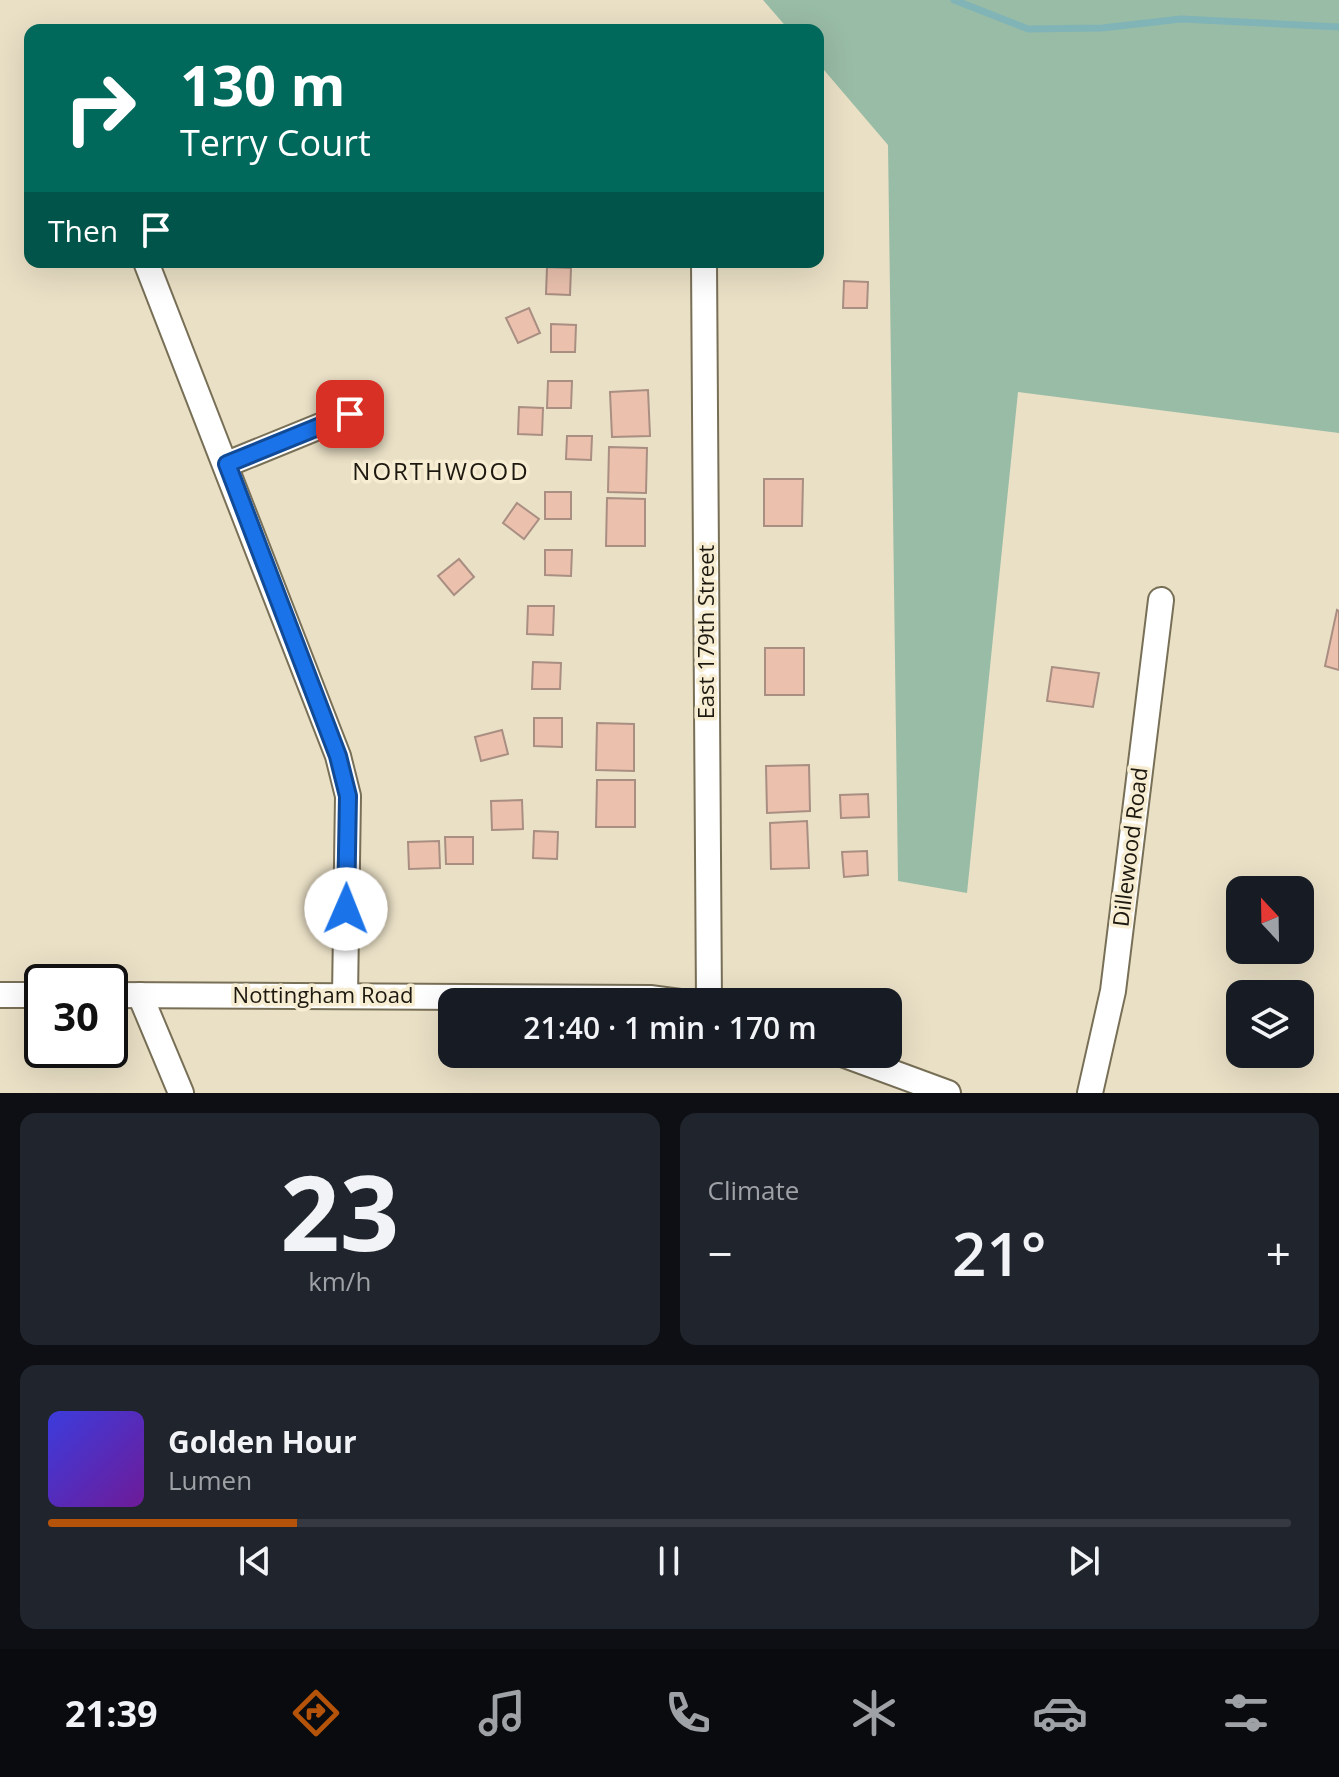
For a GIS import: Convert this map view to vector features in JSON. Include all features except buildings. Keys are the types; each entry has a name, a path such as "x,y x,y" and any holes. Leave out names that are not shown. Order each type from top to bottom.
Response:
{"street":[{"path":"148,268 338,756 348,796 345,996"},
{"name":"East 179th Street","path":"704,268 709,988"},
{"path":"227,464 350,414"},
{"name":"Dillewood Road","path":"1090,1093 1113,991 1161,600"},
{"path":"0,995 24,995"},
{"name":"Nottingham Road","path":"128,995 438,997"},
{"path":"140,995 181,1093"},
{"path":"880,1068 948,1093"}],"green space":[{"path":"763,0 1339,0 1339,433 1018,392 967,893 898,881 888,145 824,70 824,24 784,24"}],"waterway":[{"path":"954,0 1028,29 1102,28 1181,19 1339,27"}],"district":[{"name":"NORTHWOOD","path":"441,472"}],"route":[{"path":"346,909 348,796 338,756 227,464 350,414"}]}
